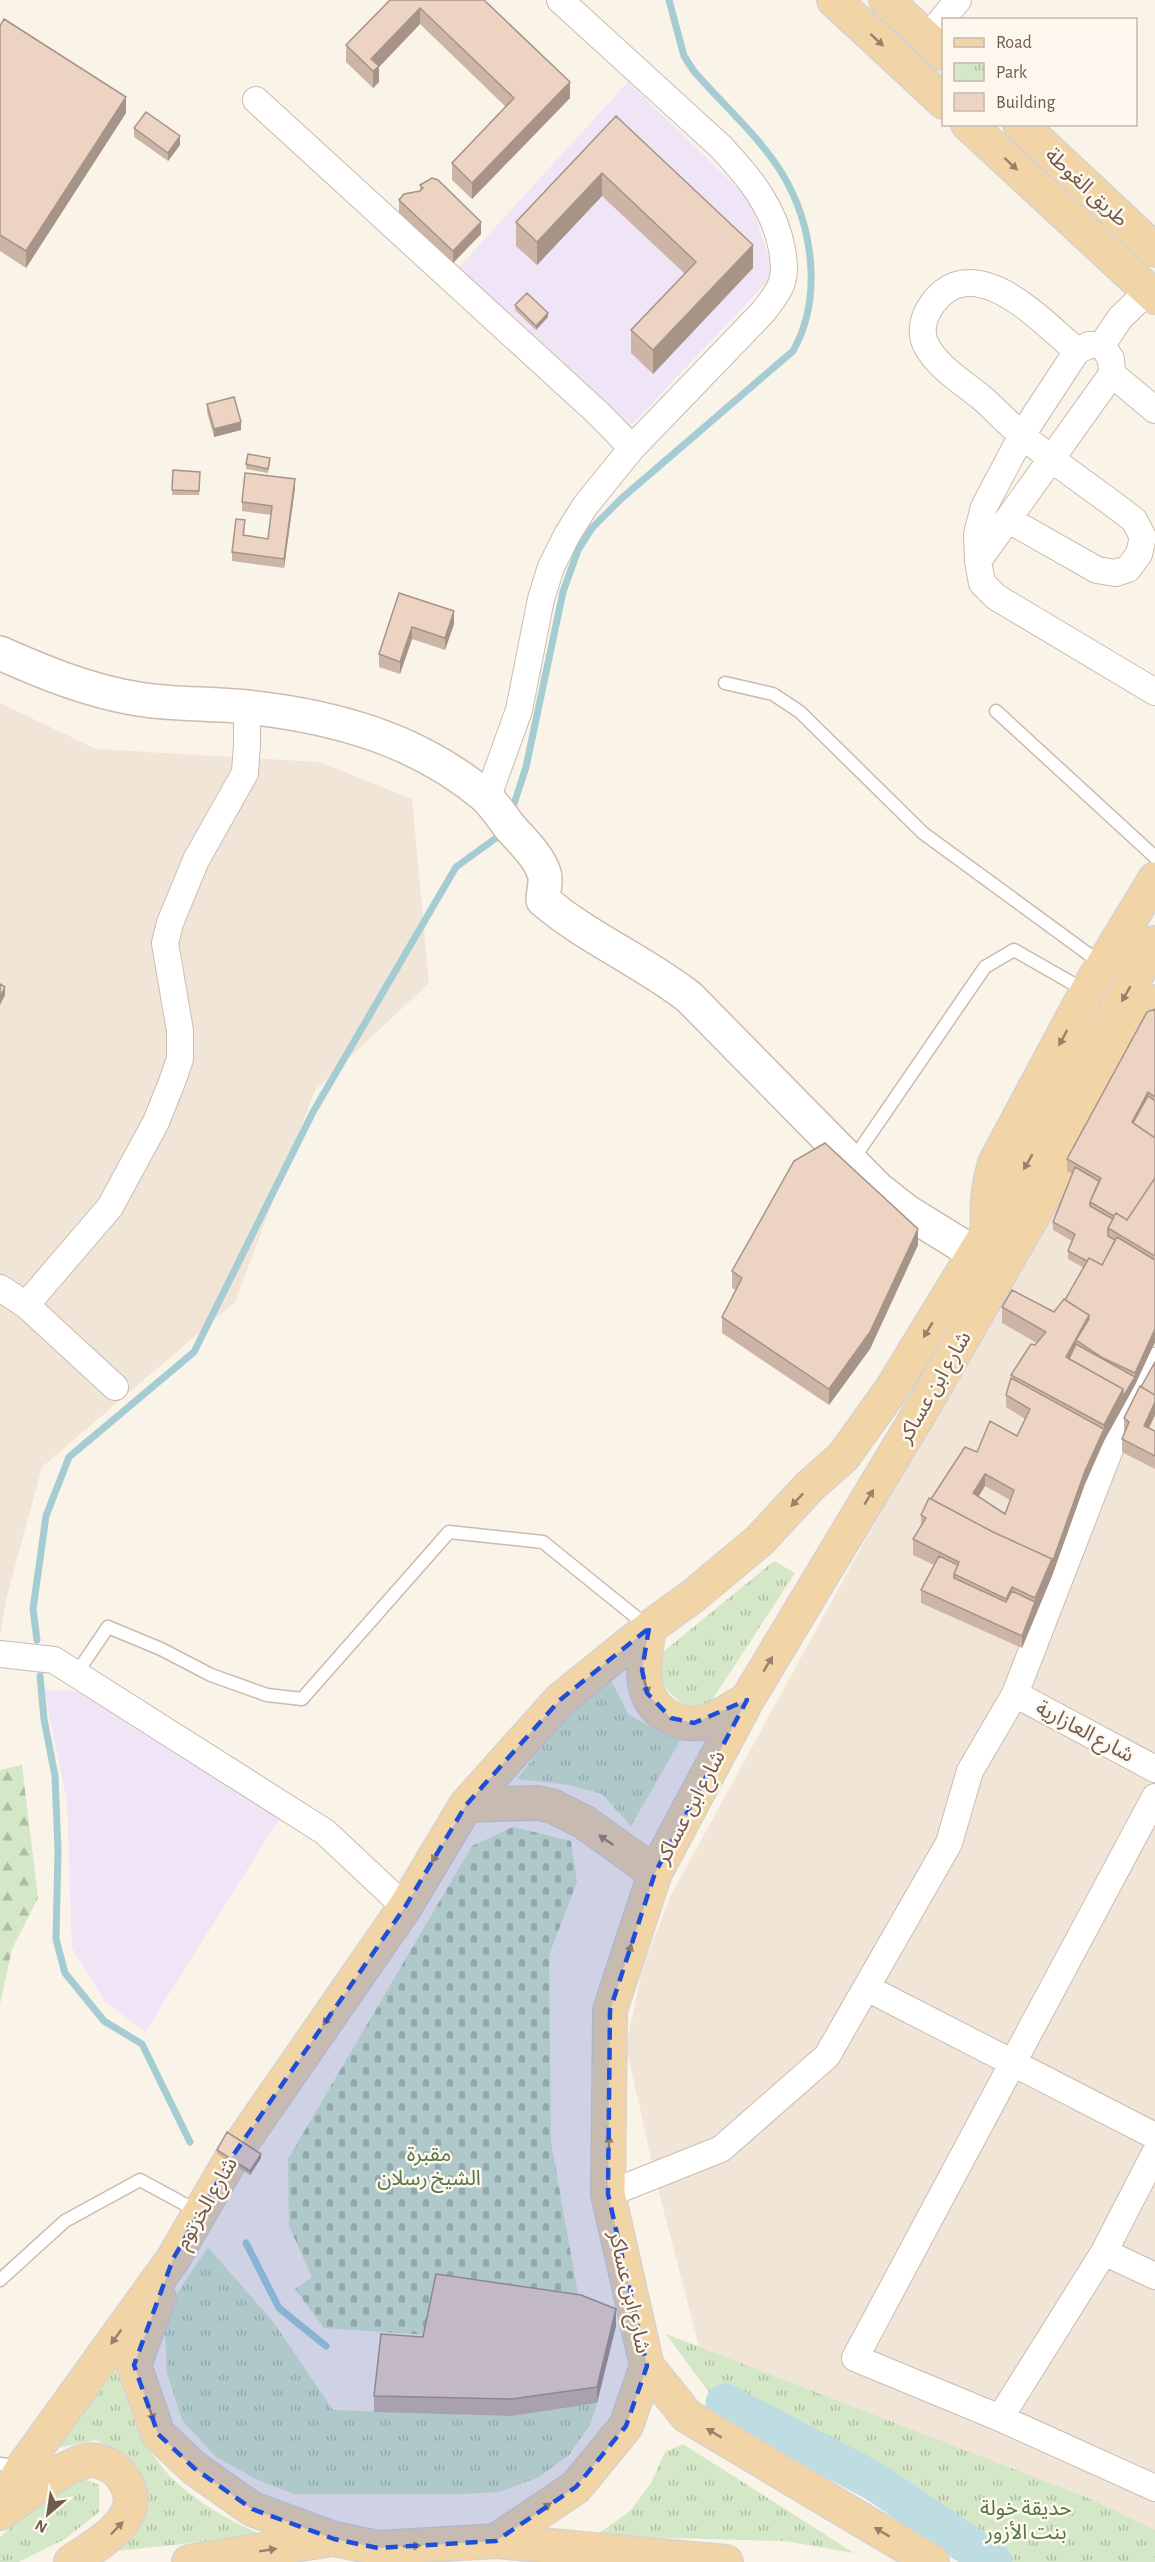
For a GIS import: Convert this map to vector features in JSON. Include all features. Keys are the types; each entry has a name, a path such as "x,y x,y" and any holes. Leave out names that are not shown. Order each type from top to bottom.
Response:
{"main road":[{"path":"834,0 942,100"},
{"path":"886,0 935,46"},
{"path":"970,126 1152,294"},
{"name":"طريق الغوطة","path":"1022,126 1155,250"},
{"path":"981,1242 988,1185 995,1163 1095,978 1151,885"},
{"name":"شارع ابن عساكر","path":"466,1805 560,1700 649,1628 693,1596 760,1540 810,1486 843,1457 891,1390 981,1242 1155,943"},
{"name":"شارع ابن عساكر","path":"932,2562 687,2416 647,2366 608,2194 610,2010 655,1873 747,1700 926,1402 1155,1002"},
{"path":"649,1628 642,1670 643,1682 653,1703 661,1712 682,1722 705,1722 747,1700"},
{"path":"466,1805 538,1803 552,1806 584,1822 655,1873"},
{"name":"شارع الخرتوم","path":"0,2506 11,2465 172,2259 234,2154 405,1907 466,1805"},
{"path":"172,2259 134,2365 158,2434 194,2468 252,2509 376,2555 496,2541 726,2562"},
{"path":"496,2541 576,2487 626,2426 647,2366"},
{"path":"0,2513 70,2467 87,2460 98,2461 117,2471 124,2480 130,2501 124,2522 70,2562"},
{"path":"189,2562 334,2539"}],"street":[{"path":"487,798 519,710 541,599 551,567 585,506 632,448 763,312 780,288 785,267 778,229 766,202 745,174 721,147 560,0"},
{"path":"949,18 958,0"},
{"path":"935,46 942,32"},
{"path":"256,100 599,414 632,448"},
{"path":"1009,520 1097,570 1115,573 1128,569 1139,554 1143,537 1134,520 1022,435 944,368 927,347 922,333 923,321 934,302 949,289 970,283 992,286 1017,300 1077,351"},
{"path":"1102,345 1120,318 1152,294"},
{"path":"1102,345 1089,345 1077,351 1022,435 984,507 977,534 978,561 982,583 996,597 1155,692"},
{"path":"978,561 1009,520 1050,457 1112,374 1111,358 1102,345"},
{"path":"1112,374 1155,410"},
{"path":"0,653 47,674 95,690 136,699 169,704 247,707 314,716 343,723 381,735 448,769 487,798 530,850 545,874 543,900 574,924 665,978 689,997 878,1189 906,1211 981,1242"},
{"path":"26,1305 110,1207 156,1122 172,1082 180,1059 180,1031 165,943 170,923 196,860 245,773 247,707"},
{"path":"0,1288 26,1305 115,1387"},
{"path":"608,2194 720,2149 827,2056 949,1843 970,1771 1015,1694 1110,1449 1155,1361"},
{"path":"0,1654 54,1660 325,1832 405,1907"},
{"name":"شارع العازارية","path":"1015,1694 1155,1769"},
{"path":"1155,1797 855,2358 1000,2418 1155,2488"},
{"path":"867,1988 1155,2136"},
{"path":"1000,2418 1104,2252 1155,2153"},
{"path":"1104,2252 1155,2276"}],"lane":[{"path":"725,683 772,694 800,712 923,833 1095,978"},
{"path":"996,711 1155,857 1151,885"},
{"path":"851,1162 985,967 1014,950 1095,978"},
{"path":"76,1674 108,1627 161,1649 211,1675 267,1695 302,1699 449,1532 543,1542 649,1628"},
{"path":"0,2280 65,2220 140,2180 200,2213"}],"highlighted area":[{"path":"649,1628 642,1670 647,1693 671,1718 694,1723 747,1700 655,1873 610,2010 608,2194 647,2366 626,2426 576,2487 496,2541 378,2548 334,2539 252,2509 194,2468 158,2434 134,2365 173,2259 234,2154 405,1907 466,1805 560,1700"}],"shaded area":[{"path":"628,82 750,200 774,274 629,428 459,267"},
{"path":"0,703 96,749 320,762 412,799 429,983 315,1090 235,1302 42,1467 6,1600 0,1637"},
{"path":"1155,1021 1155,2537 700,2350 657,2185 626,2046 643,1967 670,1897 1147,1025"},
{"path":"44,1690 81,1692 283,1813 145,2032 105,2001 72,1948 67,1801"}],"green space":[{"path":"774,1561 795,1573 708,1706 684,1705 659,1683 652,1661"},
{"path":"604,1667 629,1715 665,1734 685,1732 631,1826 602,1794 569,1785 517,1779"},
{"path":"22,1765 38,1898 12,1949 0,2004 0,1770"},
{"name":"مقبرة الشيخ رسلان","path":"513,1827 571,1841 577,1882 549,1955 551,2142 581,2311 427,2335 324,2328 295,2289 312,2277 289,2226 288,2159 472,1846"},
{"path":"208,2247 274,2323 333,2410 512,2416 597,2403 590,2425 569,2455 539,2477 499,2492 294,2494 256,2479 216,2457 182,2420 167,2373 165,2332 174,2298"},
{"name":"حديقة خولة بنت الأزور","path":"666,2334 1091,2499 1155,2530 1155,2562 1012,2562 983,2540 895,2483 721,2409"},
{"path":"127,2345 123,2373 127,2401 146,2444 155,2457 173,2479 204,2504 239,2525 263,2535 118,2551 132,2527 126,2457 96,2440 58,2448"},
{"path":"683,2444 854,2553 785,2541 595,2536 630,2511 651,2483 665,2452"},
{"path":"82,2478 99,2485 99,2512 65,2539 19,2562 0,2562 0,2537 57,2488"}],"building":[{"path":"390,0 484,0 570,82 472,183 452,163 514,98 420,8 371,59 379,66 373,71 346,45"},
{"path":"4,19 126,97 26,251 0,235 0,26"},
{"path":"146,112 180,136 168,153 134,128"},
{"path":"616,116 753,245 653,350 631,330 696,262 602,173 537,242 516,222"},
{"path":"432,178 438,180 481,222 453,251 399,200 404,194 420,191 423,188 420,185"},
{"path":"527,293 548,313 536,326 515,305"},
{"path":"234,397 241,422 214,429 207,404"},
{"path":"248,454 270,458 268,469 246,464"},
{"path":"173,470 200,472 199,491 172,490"},
{"path":"245,473 295,479 284,559 232,552 236,519 245,520 243,535 268,539 272,506 242,502"},
{"path":"399,593 454,611 445,638 412,627 400,662 379,654"},
{"path":"0,984 5,987 0,997"},
{"path":"1155,1009 1155,1097 1148,1092 1132,1122 1155,1138 1155,1178 1127,1220 1116,1213 1114,1216 1090,1202 1101,1178 1067,1159 1147,1012"},
{"path":"1148,1096 1155,1101 1155,1138 1133,1123"},
{"path":"825,1143 918,1229 870,1332 829,1389 722,1317 742,1278 732,1271 794,1161"},
{"path":"1075,1167 1099,1181 1090,1206 1113,1219 1108,1228 1108,1236 1115,1240 1102,1265 1089,1258 1087,1261 1068,1251 1075,1234 1053,1222"},
{"path":"1155,1178 1155,1256 1108,1228 1116,1213 1127,1220"},
{"path":"1117,1237 1155,1260 1155,1329 1135,1373 1103,1358 1076,1340 1089,1319 1089,1315 1065,1300 1089,1258 1102,1265"},
{"path":"1012,1290 1054,1312 1064,1299 1089,1315 1066,1357 1123,1389 1104,1425 1011,1375 1031,1344 1035,1345 1046,1332 1002,1307"},
{"path":"1076,1344 1135,1377 1123,1397 1123,1389 1069,1359"},
{"path":"1155,1362 1155,1395 1141,1387"},
{"path":"1011,1378 1104,1429 1085,1471 1052,1563 1052,1559 993,1532 931,1499 965,1447 977,1452 990,1421 1017,1436 1030,1409 1006,1395","holes":["985,1474 1014,1490 1005,1514 973,1493"]},
{"path":"1140,1386 1155,1395 1155,1402 1144,1426 1155,1431 1155,1456 1122,1439 1129,1422 1124,1418"},
{"path":"929,1498 993,1532 1052,1559 1035,1598 1012,1587 1006,1599 954,1574 959,1562 913,1539 926,1518 921,1515"},
{"path":"939,1556 958,1565 954,1578 1006,1602 1012,1591 1035,1602 1022,1636 921,1590"},
{"path":"227,2132 261,2154 250,2171 217,2150"},
{"path":"436,2274 581,2295 616,2309 597,2387 512,2399 374,2396 381,2334 423,2337"}],"waterway":[{"path":"513,807 526,767 563,592 578,550 592,528 622,498 793,351 808,308 811,285 807,239 793,195 783,175 764,148 693,70 684,56 669,0"},
{"path":"37,1640 33,1609 46,1516 69,1457 194,1352 313,1112 456,867 496,838"},
{"path":"40,1676 44,1719 55,1776 58,1851 56,1939 65,1973 104,2021 142,2044 190,2142"},
{"path":"246,2243 279,2308 326,2346"},
{"path":"725,2403 874,2481 993,2562"}]}
